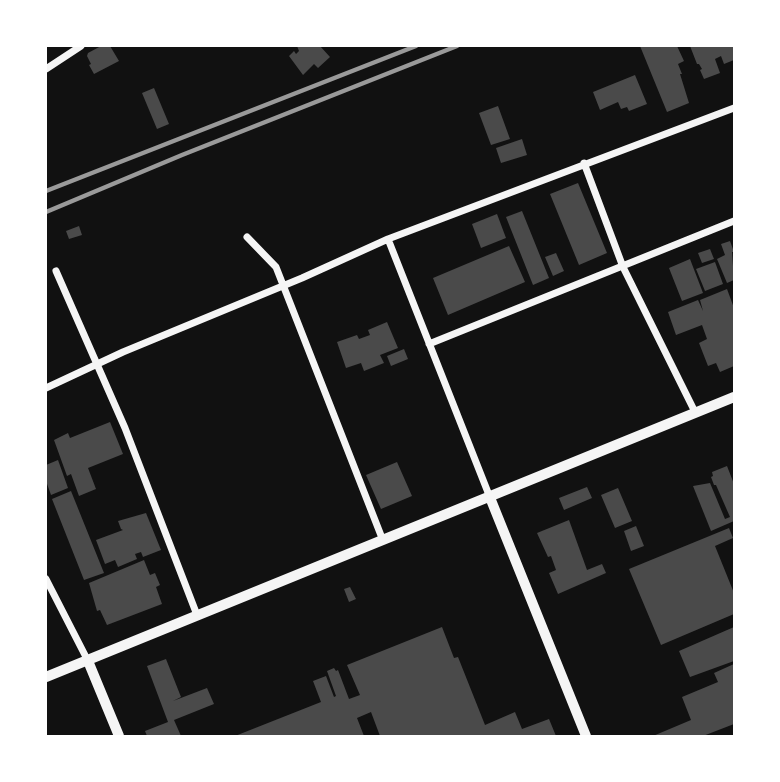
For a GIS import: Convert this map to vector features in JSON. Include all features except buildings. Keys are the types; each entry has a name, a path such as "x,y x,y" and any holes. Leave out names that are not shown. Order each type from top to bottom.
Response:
{"street":[{"path":"46,69 81,46"},
{"path":"46,388 388,239 734,107"},
{"path":"584,163 623,267 695,412"},
{"path":"429,344 734,221"},
{"path":"247,237 276,267 382,538"},
{"path":"388,239 586,737"},
{"path":"56,271 158,509 198,615"},
{"path":"46,677 734,397"},
{"path":"46,579 88,661 120,737"}],"railway":[{"path":"46,191 416,46"},
{"path":"46,212 457,46"}]}
